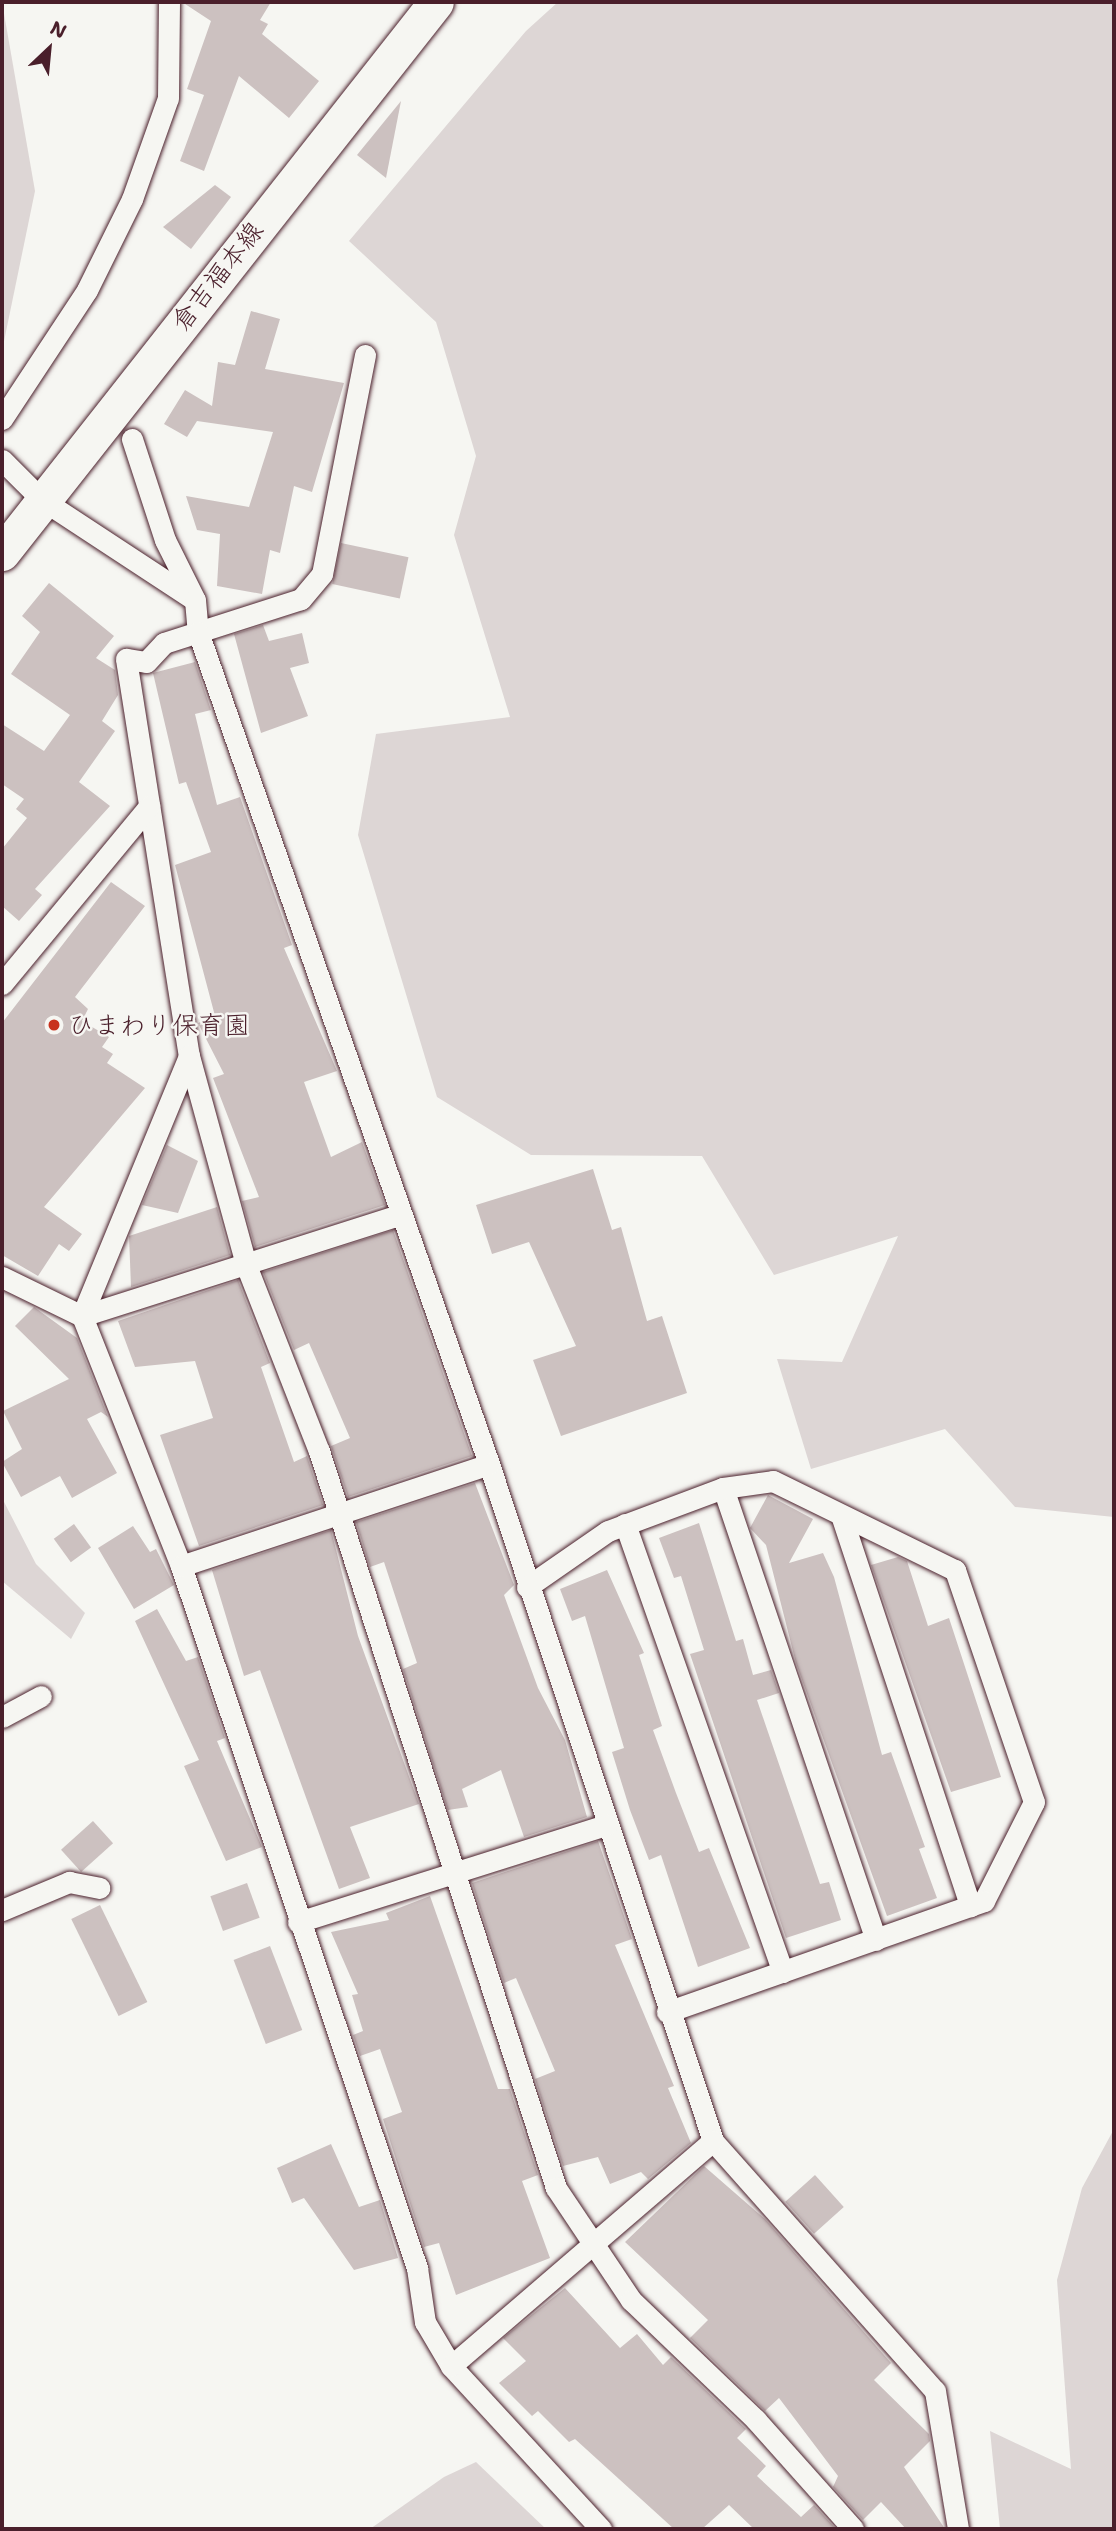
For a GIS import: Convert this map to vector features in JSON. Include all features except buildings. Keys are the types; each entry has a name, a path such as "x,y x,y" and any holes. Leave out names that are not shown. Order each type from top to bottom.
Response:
{"main road":[{"name":"倉吉福本線","path":"2,553 40,499 436,2"}],"street":[{"path":"2,419 87,290 132,199 169,99 169,2"},
{"path":"365,355 322,574 301,598 164,643 145,662 127,659 188,1056 246,1265 341,1516 556,2188 592,2249 631,2300 756,2420 852,2529"},
{"path":"132,439 165,540 195,600 198,632 489,1464 667,2012 713,2141 935,2391 958,2529"},
{"path":"2,460 40,499 195,600"},
{"path":"2,984 149,806"},
{"path":"82,1316 188,1056"},
{"path":"82,1316 401,1214"},
{"path":"2,1277 82,1316 181,1566 298,1922 417,2268 425,2322 451,2366 601,2529"},
{"path":"181,1566 341,1516 489,1464"},
{"path":"527,1587 625,1524 723,1488 773,1481 842,1518 955,1570 1034,1802 984,1901 667,2012"},
{"path":"723,1488 876,1940"},
{"path":"842,1518 970,1906"},
{"path":"625,1524 783,1972"},
{"path":"2,1717 41,1696"},
{"path":"298,1922 606,1825"},
{"path":"2,1910 69,1882 99,1888"},
{"path":"451,2366 592,2249 713,2141"}],"shaded area":[{"path":"2,2 35,191 2,351"},
{"path":"558,2 1114,2 1114,1517 1015,1507 945,1429 811,1469 777,1359 842,1362 898,1236 774,1275 702,1156 531,1155 437,1097 358,835 376,734 510,717 454,535 476,456 436,322 349,241 526,31"},
{"path":"2,1498 36,1564 85,1613 71,1639 2,1581"},
{"path":"1114,2129 1114,2529 1000,2529 990,2431 1071,2469 1057,2280 1082,2188"},
{"path":"476,2462 546,2529 370,2529 444,2477"}],"place":[{"name":"ひまわり保育園","path":"54,1025"}]}
